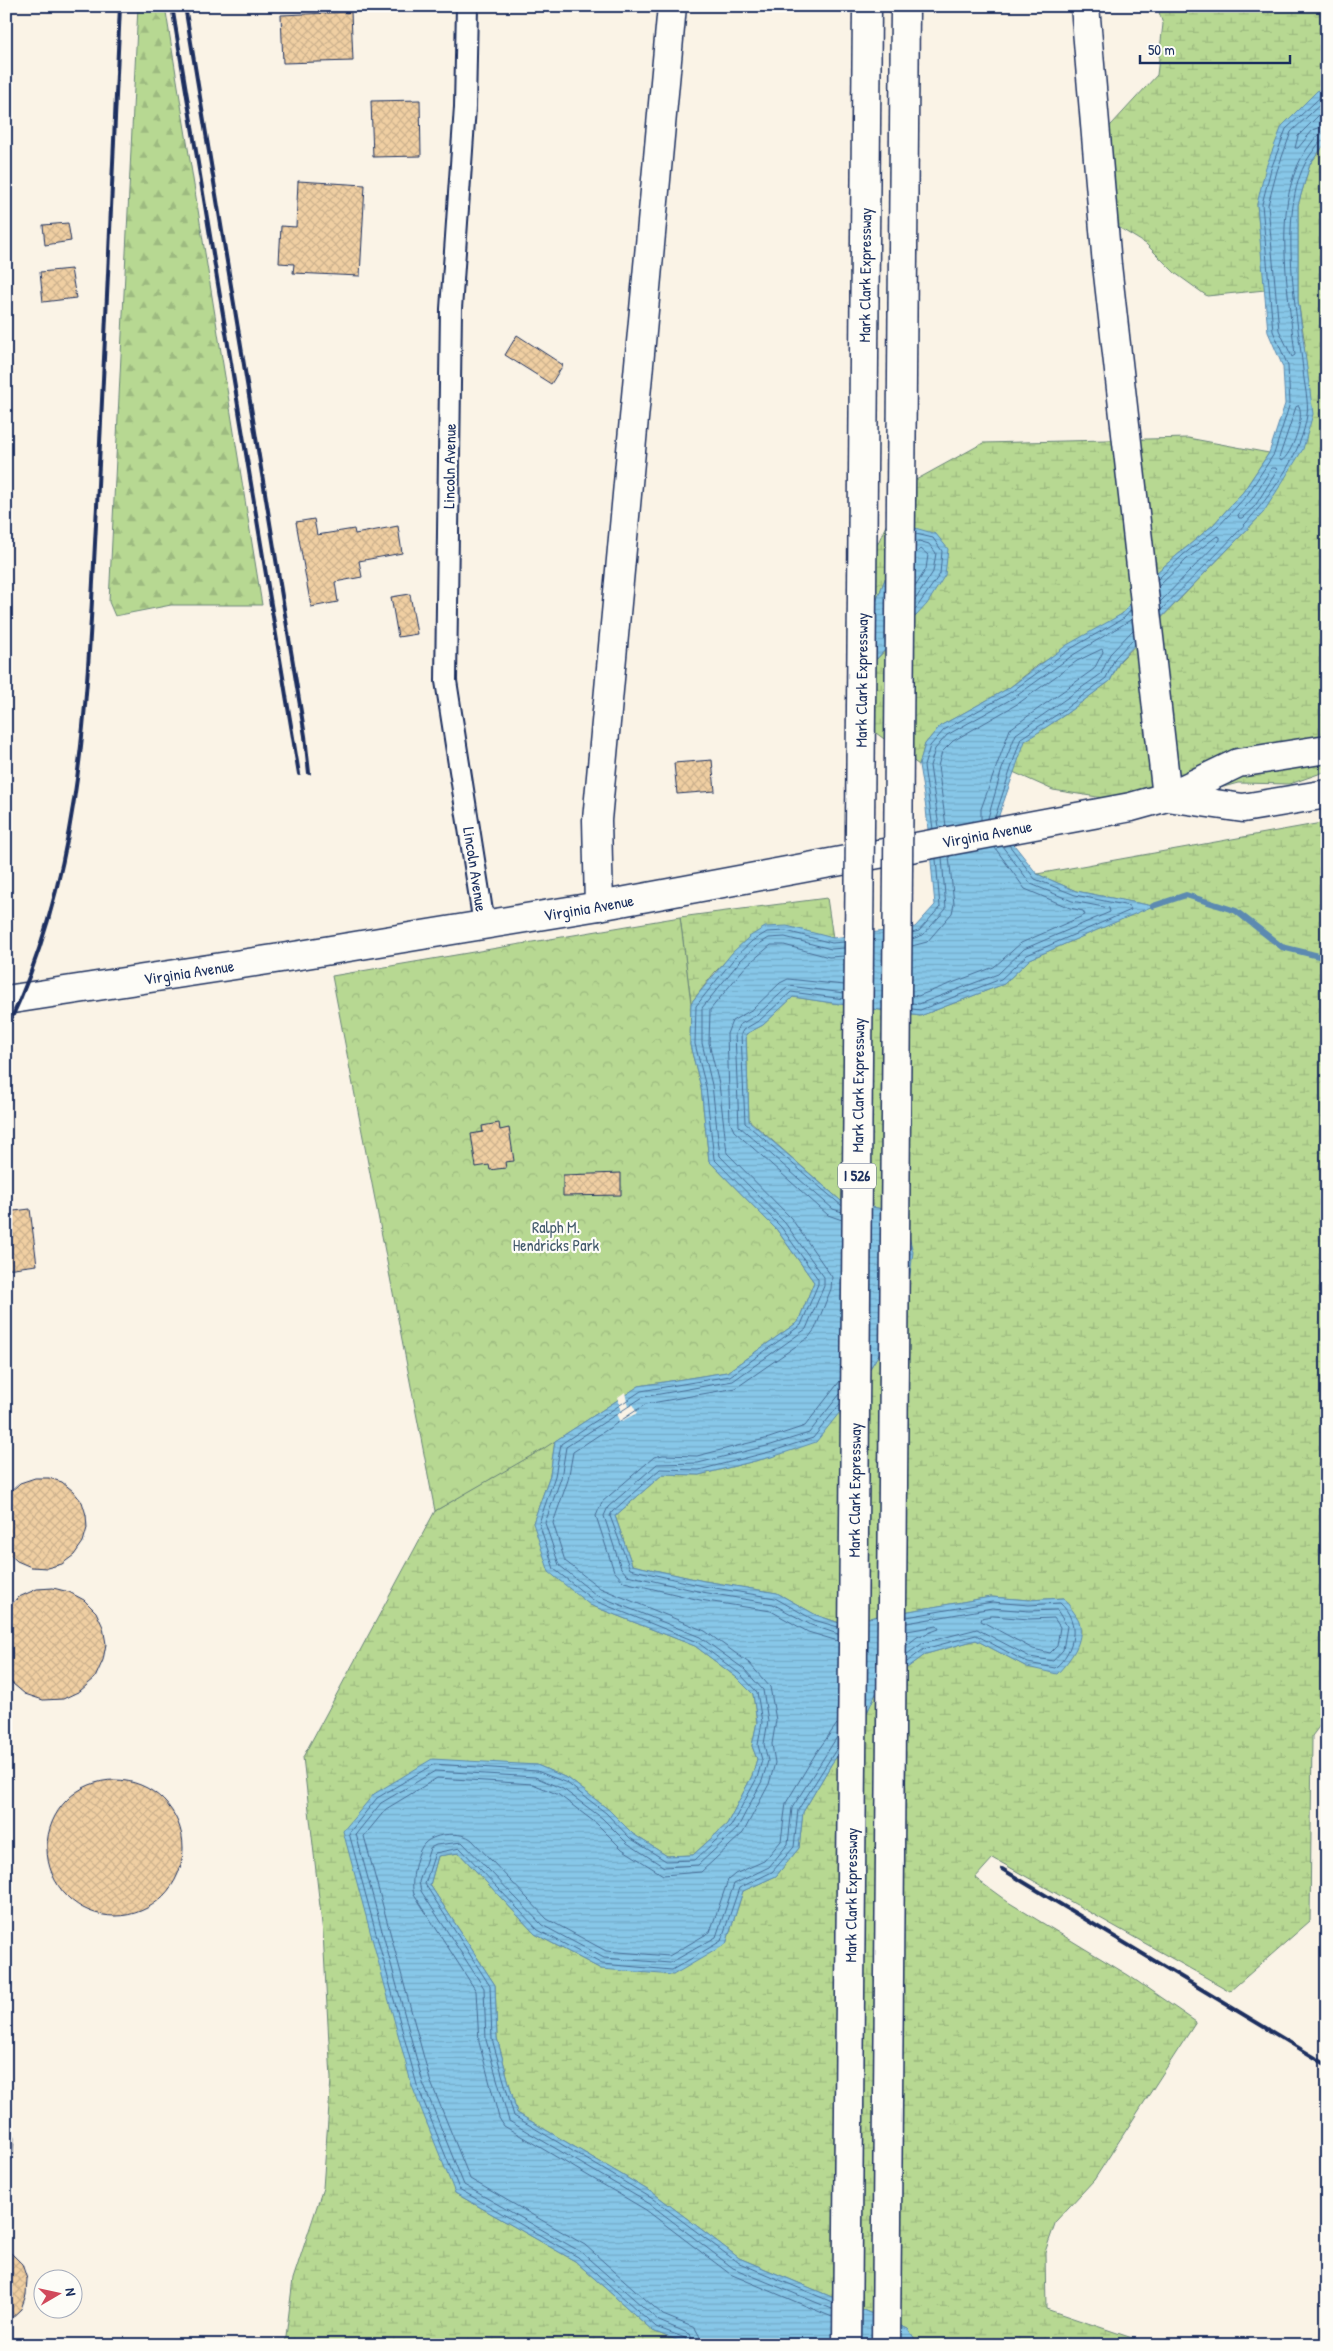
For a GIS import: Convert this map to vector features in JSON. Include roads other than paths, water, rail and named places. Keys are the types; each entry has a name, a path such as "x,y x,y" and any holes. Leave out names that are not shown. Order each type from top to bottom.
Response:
{"main road":[{"path":"599,906 597,820 672,6"},
{"name":"Mark Clark Expressway","path":"847,2345 867,6"},
{"name":"I 526","path":"886,2345 905,6"},
{"path":"1085,6 1107,266 1158,731 1167,797"},
{"name":"Virginia Avenue","path":"6,1000 276,959 599,906 1131,807 1167,797 1238,764 1327,749"},
{"name":"Virginia Avenue","path":"1167,797 1243,808 1327,794"}],"street":[{"name":"Lincoln Avenue","path":"467,6 465,107 451,309 446,681 484,924"}],"water":[{"path":"1327,85 1327,141 1310,164 1298,205 1298,300 1313,414 1303,449 1263,513 1120,660 1110,681 1025,741 999,815 1015,846 1037,874 1076,891 1153,906 1030,959 1004,984 920,1016 793,997 763,1025 746,1034 749,1121 841,1201 903,1213 913,1252 907,1298 885,1344 855,1393 816,1442 775,1456 699,1475 663,1474 615,1516 632,1565 704,1581 777,1593 816,1615 839,1623 991,1597 1029,1600 1064,1598 1079,1621 1080,1636 1075,1650 1057,1674 1027,1667 976,1640 926,1654 878,1689 863,1721 832,1763 803,1812 799,1848 776,1876 743,1891 726,1944 673,1975 601,1969 535,1934 459,1853 438,1856 430,1885 495,1985 497,2038 517,2113 656,2195 739,2258 908,2329 919,2345 688,2345 653,2331 575,2261 455,2193 412,2086 343,1831 374,1794 432,1759 537,1765 569,1779 609,1810 633,1834 667,1856 693,1855 727,1824 752,1776 757,1759 752,1746 757,1722 753,1694 736,1677 695,1646 590,1605 549,1572 533,1523 550,1475 555,1441 639,1386 727,1372 798,1322 814,1282 777,1230 709,1161 701,1087 690,1045 691,1003 732,953 749,937 765,927 787,926 833,938 915,927 935,905 926,808 919,765 925,744 940,726 1009,688 1067,645 1122,614 1156,573 1213,525 1243,492 1269,453 1285,404 1283,367 1268,332 1257,204 1266,167 1282,126 1317,91"},
{"path":"915,528 936,534 948,549 945,575 927,604 871,665 871,615 899,543"}],"waterway":[{"path":"1153,906 1186,895 1236,911 1282,947 1327,958"}],"railway":[{"path":"6,1030 32,968 53,904 67,839 78,773 90,640 120,6"},
{"path":"172,6 299,774"},
{"path":"185,6 305,736 309,773"},
{"path":"1002,1869 1327,2065"}],"park label":[{"name":"Ralph M. Hendricks Park","path":"556,1236"}]}
